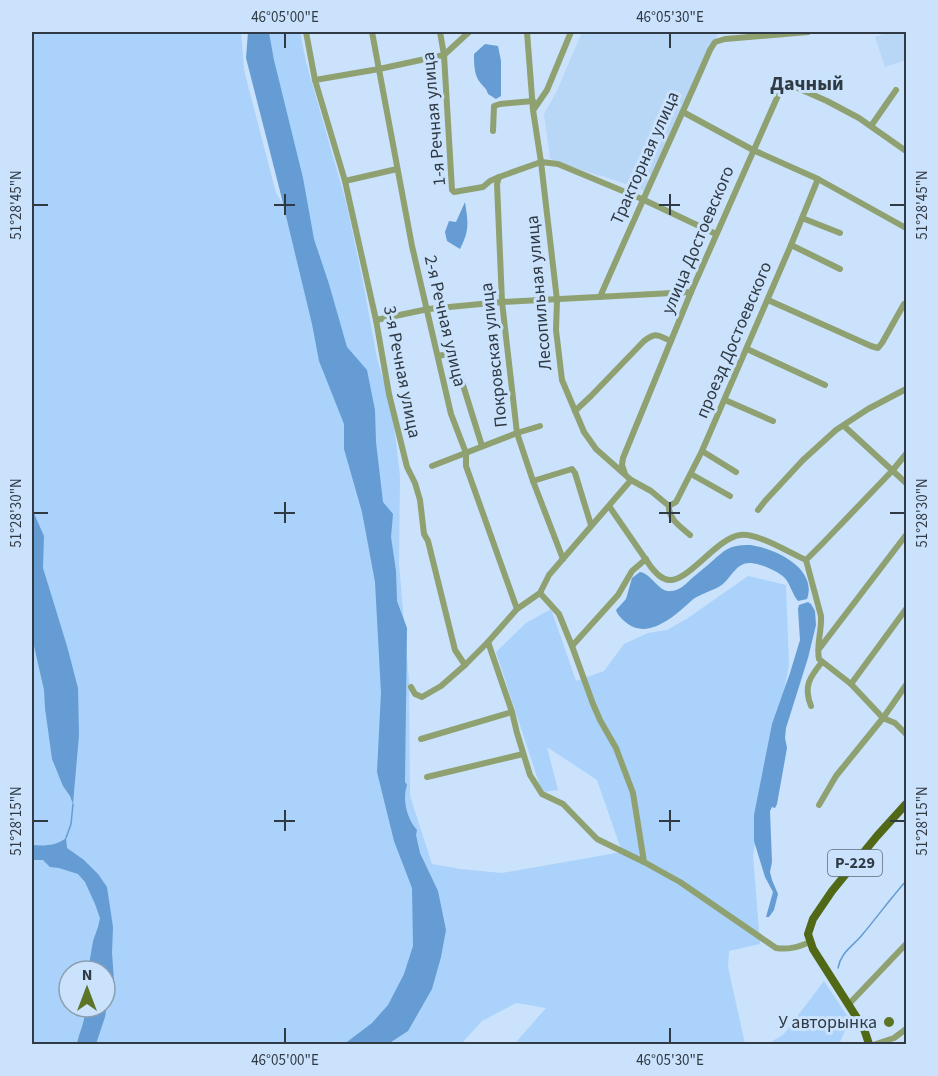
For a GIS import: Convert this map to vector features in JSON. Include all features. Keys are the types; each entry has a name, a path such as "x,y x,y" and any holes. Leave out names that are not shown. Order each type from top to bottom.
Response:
{"main road":[{"name":"Р-229","path":"869,1044 864,1029 819,960 808,934 813,919 832,891 906,804"}],"street":[{"name":"3-я Речная улица","path":"306,32 315,80 345,181 406,468 415,483 420,500 424,534 428,541 455,650 465,665"},
{"name":"2-я Речная улица","path":"372,32 412,246 451,414 466,453 466,466 517,609"},
{"name":"1-я Речная улица","path":"440,32 444,55 452,190 454,192 483,187 499,177"},
{"path":"315,80 444,55 469,32"},
{"name":"Лесопильная улица","path":"527,32 533,110 557,300 556,330 562,380 584,432 596,449 631,480 651,491 669,506 671,517 690,535"},
{"path":"533,110 547,90 571,32"},
{"path":"726,32 726,39 808,32"},
{"name":"Тракторная улица","path":"600,297 710,50 715,42 726,39"},
{"name":"улица Достоевского","path":"625,474 622,465 623,458 691,292 784,82 827,101 871,126"},
{"path":"896,90 871,126 906,151"},
{"path":"493,131 494,106 532,99 544,94"},
{"name":"улица Достоевского","path":"683,112 753,150 818,179 906,228"},
{"path":"499,177 541,162 558,164 642,199 716,234"},
{"path":"345,181 397,170"},
{"name":"Покровская улица","path":"499,177 497,184 502,302 517,433 563,559"},
{"name":"проезд Достоевского","path":"669,506 676,502 702,451 818,179"},
{"path":"802,218 840,233"},
{"path":"791,246 840,269"},
{"path":"376,320 428,309 502,302 691,292"},
{"path":"768,300 878,348 904,304"},
{"name":"улица Достоевского","path":"575,411 644,340 655,334 671,341"},
{"path":"747,349 825,385"},
{"path":"438,356 453,353 482,446"},
{"path":"758,510 803,460 836,430 868,409 906,389"},
{"path":"725,400 773,421"},
{"path":"432,466 540,426"},
{"path":"844,426 906,483"},
{"path":"702,451 736,472"},
{"path":"806,560 906,454"},
{"path":"533,482 572,469 591,525"},
{"path":"691,474 730,496"},
{"path":"411,687 415,694 422,697 441,686 465,665 517,609 540,592 549,575 631,480"},
{"path":"609,506 657,575 666,580 672,580 689,570 724,542 740,535 758,538 806,560"},
{"path":"818,650 906,535"},
{"path":"572,646 618,595 632,571 646,559"},
{"path":"806,560 820,616 819,659 851,684 883,718 895,723 906,734"},
{"path":"540,592 559,614 593,704 616,748 633,793 644,862"},
{"path":"851,684 906,609"},
{"path":"488,642 512,712 530,775 542,794 562,804 597,839 680,882 776,948 794,949 810,942"},
{"path":"811,706 807,698 807,686 822,662"},
{"path":"819,805 836,776 883,718 906,685"},
{"path":"421,739 512,712"},
{"path":"427,777 523,754"},
{"path":"849,1004 906,944"},
{"path":"876,1044 894,1038 906,1029"}],"shaded area":[{"path":"32,32 241,32 244,70 276,193 324,271 314,239 269,32 300,32 306,62 346,202 377,358 392,409 400,476 399,564 409,681 410,796 432,864 502,873 622,852 597,780 547,747 558,790 542,792 496,652 526,623 551,609 576,681 604,671 624,644 648,633 667,630 748,576 786,585 789,665 753,855 760,944 729,951 728,967 745,1044 518,1044 517,1041 546,1008 516,1003 482,1021 461,1044 32,1044"},
{"path":"248,32 269,32 303,178 314,239 347,347 367,370 375,410 383,502 393,514 391,537 396,571 397,601 407,628 405,803 417,830 420,853 438,891 446,930 432,989 408,1031 388,1044 341,1044 372,1023 388,1005 404,974 413,946 412,888 394,841 377,772 381,693 375,582 362,512 344,449 344,424 319,361 280,191 246,58"},
{"path":"582,32 719,32 645,191 550,158 544,114 557,91"},
{"path":"889,32 906,32 906,60 885,67 875,37"},
{"path":"485,44 498,46 501,61 501,96 496,99 488,94 475,71 474,54"},
{"path":"465,202 467,226 460,249 447,241 445,232 449,221 456,222"},
{"path":"32,509 44,536 43,568 78,688 79,735 73,804 52,759 44,690 32,637"},
{"path":"750,545 771,550 800,569 809,588 807,599 798,601 787,581 776,572 760,565 746,563 738,567 723,584 694,599 670,619 653,627 636,628 621,618 616,610 626,599 632,578 640,572 663,589 674,591 680,589 727,549"},
{"path":"808,602 815,611 816,625 786,728 787,748 777,804 770,811 772,862 770,872 778,894 774,910 769,917 766,917 773,892 765,877 754,841 754,815 772,724 800,640 799,605"},
{"path":"66,838 67,848 84,860 107,887 113,927 112,959 90,959 100,918 85,882 78,874 50,867 43,860 32,860 32,845 58,843"},
{"path":"824,981 850,1020 839,1044 768,1044 784,1034"},
{"path":"84,1019 104,1019 96,1044 77,1044"}],"waterway":[{"path":"66,838 71,824 73,804"},
{"path":"838,968 844,954 906,881"}],"place":[{"name":"У авторынка","path":"889,1022"}],"district":[{"name":"Дачный","path":"807,84"}]}
